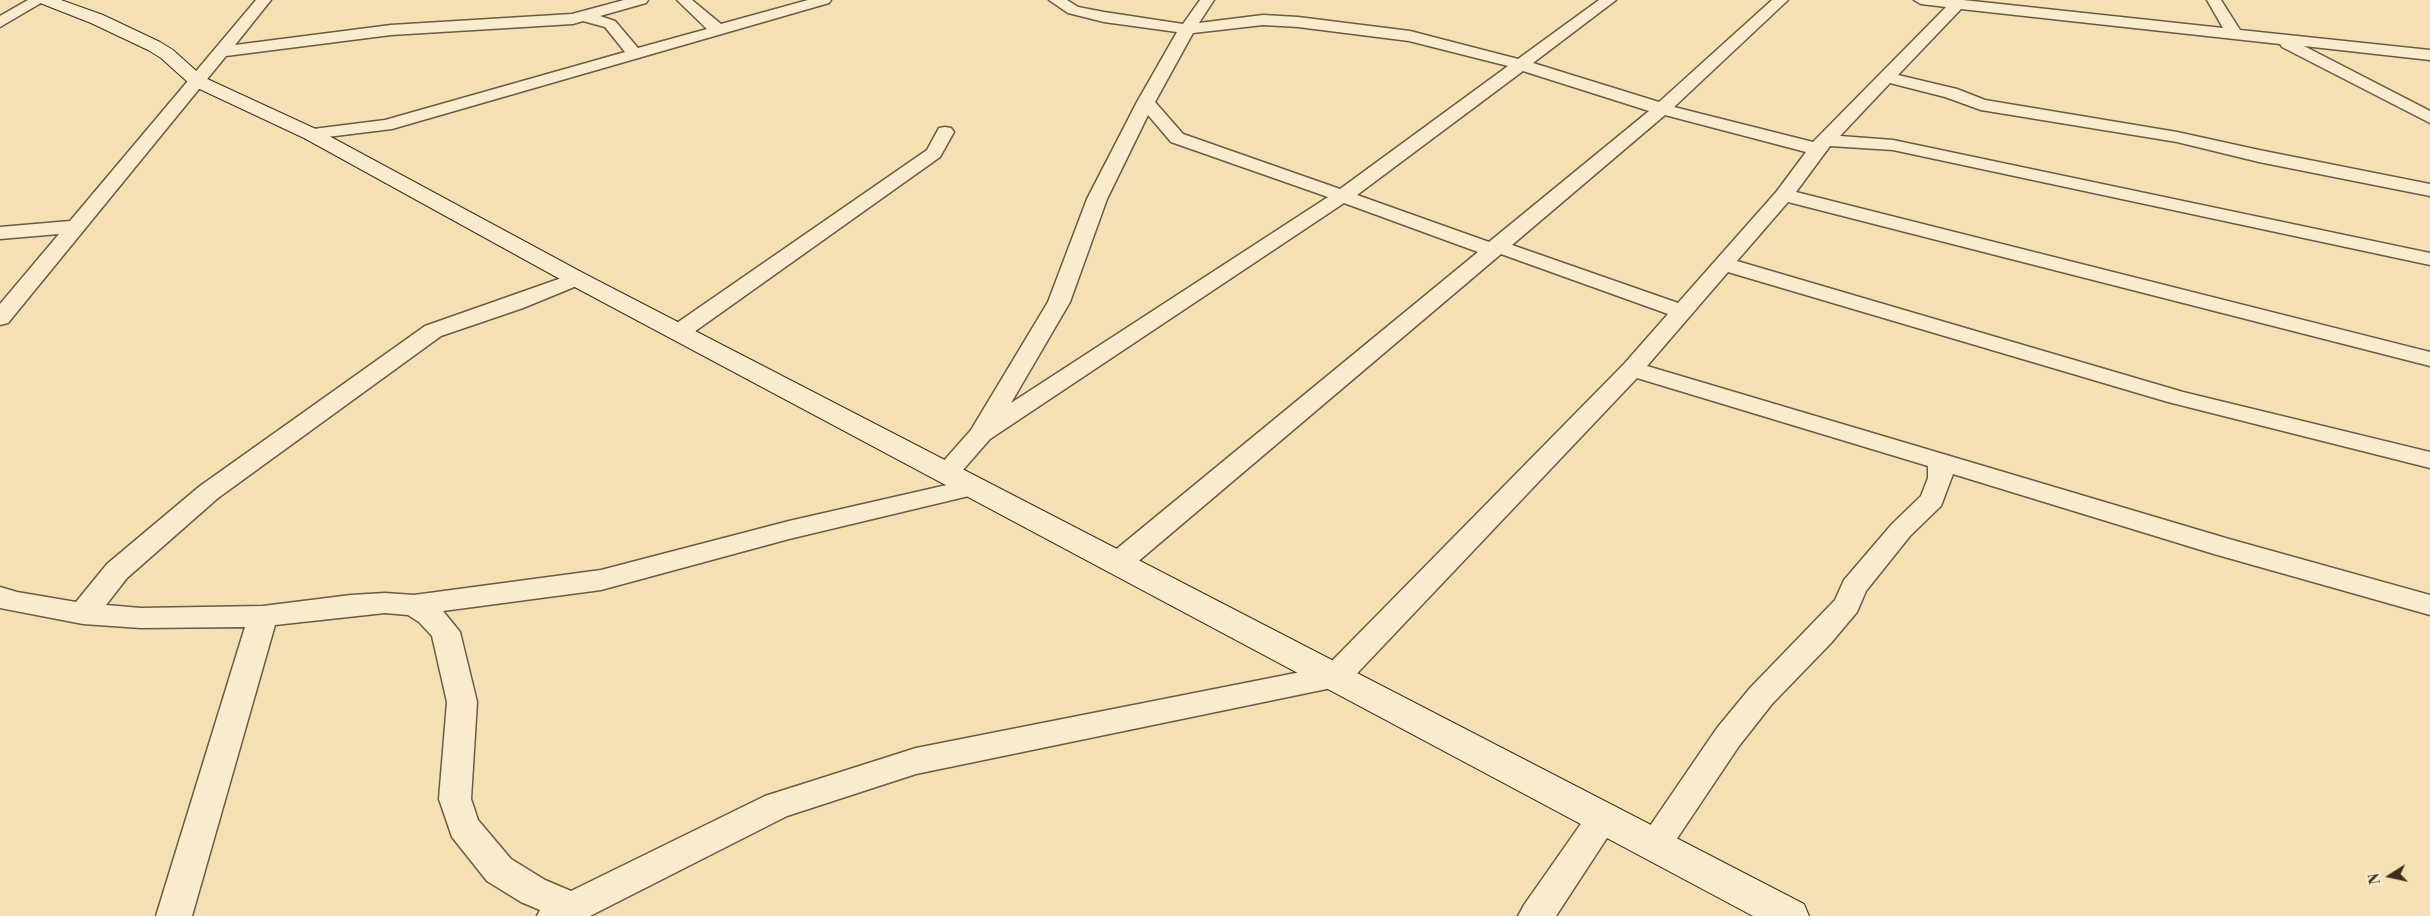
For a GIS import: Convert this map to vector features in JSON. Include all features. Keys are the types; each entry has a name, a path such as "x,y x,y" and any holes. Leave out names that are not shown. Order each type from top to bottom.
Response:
{"street":[{"path":"0,22 39,0"},
{"path":"46,0 97,19 154,46 167,54 197,81 311,134 577,279 1790,916"},
{"path":"0,318 264,0"},
{"path":"220,52 390,30 585,17 641,0"},
{"path":"684,0 703,19 719,30"},
{"path":"311,134 386,125 824,0"},
{"path":"1056,0 1073,10 1104,17 1188,29 1262,20 1298,22 1410,36 1522,65 1662,109 1821,145 1893,145 2430,258"},
{"path":"946,473 982,434 1059,302 1097,199 1146,102 1207,0"},
{"path":"982,434 1341,197 1609,0"},
{"path":"1118,563 1662,109 1781,0"},
{"path":"1921,0 1957,4 1989,4 2430,55"},
{"path":"2214,0 2234,33"},
{"path":"414,605 429,615 446,632 462,702 455,799 464,827 499,870 566,913 778,806 916,762 1335,677 1632,369 1784,195 1821,145 1957,4"},
{"path":"585,17 610,24 636,54"},
{"path":"2276,38 2430,118"},
{"path":"1886,77 1950,93 1981,105 2177,137 2259,156 2430,190"},
{"path":"1146,102 1177,138 1194,146 1251,163 1341,197 1682,312"},
{"path":"680,332 934,153 945,132"},
{"path":"1784,195 2430,359"},
{"path":"0,233 75,227"},
{"path":"1724,264 2176,397 2430,460"},
{"path":"83,614 117,571 209,492 433,331 577,279"},
{"path":"1632,369 2224,547 2430,605"},
{"path":"1654,845 1728,737 1761,696 1822,635 1847,605 1854,587 1900,530 1932,500 1941,478 1940,462"},
{"path":"0,597 14,602 83,614 141,618 263,616 351,605 385,603 414,605 602,580 789,530 974,487"},
{"path":"174,916 263,616"},
{"path":"1536,916 1604,818"}]}
